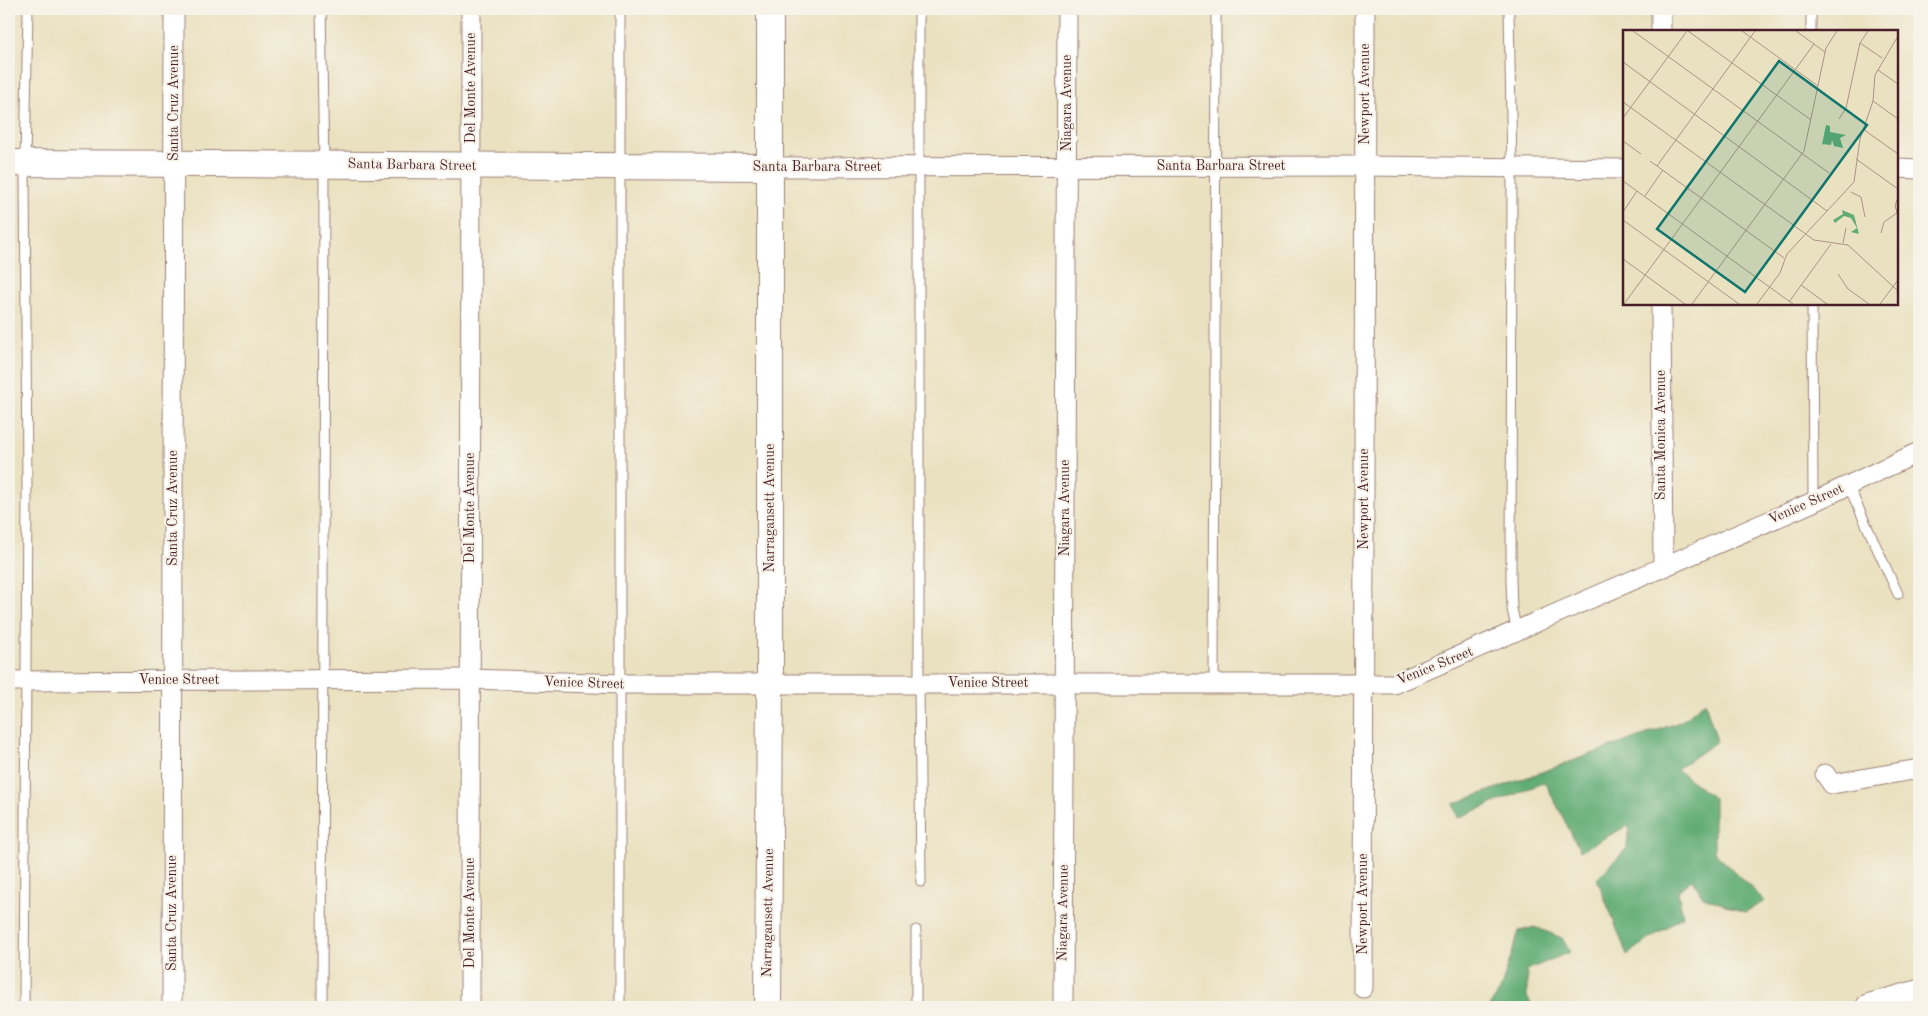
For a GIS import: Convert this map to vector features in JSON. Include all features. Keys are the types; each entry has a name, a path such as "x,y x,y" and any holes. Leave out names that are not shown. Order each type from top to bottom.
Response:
{"street":[{"name":"Santa Cruz Avenue","path":"172,1007 174,9"},
{"name":"Del Monte Avenue","path":"470,1007 471,9"},
{"name":"Narragansett Avenue","path":"768,1007 770,9"},
{"name":"Niagara Avenue","path":"1062,1007 1068,166 1067,9"},
{"name":"Newport Avenue","path":"1363,988 1365,9"},
{"path":"1661,9 1661,30"},
{"name":"Santa Barbara Street","path":"17,163 919,168 1365,166 1623,169"},
{"path":"1898,168 1919,169"},
{"name":"Santa Monica Avenue","path":"1661,305 1663,566"},
{"name":"Venice Street","path":"17,681 470,678 621,684 1394,684 1813,502 1919,452"},
{"path":"1825,774 1832,784 1919,768"},
{"path":"1878,1006 1919,993"}],"lane":[{"path":"24,1007 17,681 17,163 28,9"},
{"path":"320,9 324,164 322,1007"},
{"path":"620,9 620,1007"},
{"path":"919,9 919,683 921,882"},
{"path":"1214,684 1216,9"},
{"path":"1509,9 1512,168 1511,580 1512,609 1517,632"},
{"path":"1811,9 1811,30"},
{"path":"1812,305 1813,502"},
{"path":"1848,485 1898,594"},
{"path":"916,930 916,1007"}],"green space":[{"path":"1705,702 1717,741 1677,769 1714,799 1714,852 1765,901 1745,912 1703,897 1692,879 1678,891 1683,916 1627,955 1597,879 1627,848 1629,825 1580,851 1545,782 1458,818 1453,804 1680,722"},
{"path":"1535,927 1562,938 1570,952 1527,970 1527,997 1533,1007 1489,1007 1500,991 1519,931"}]}
